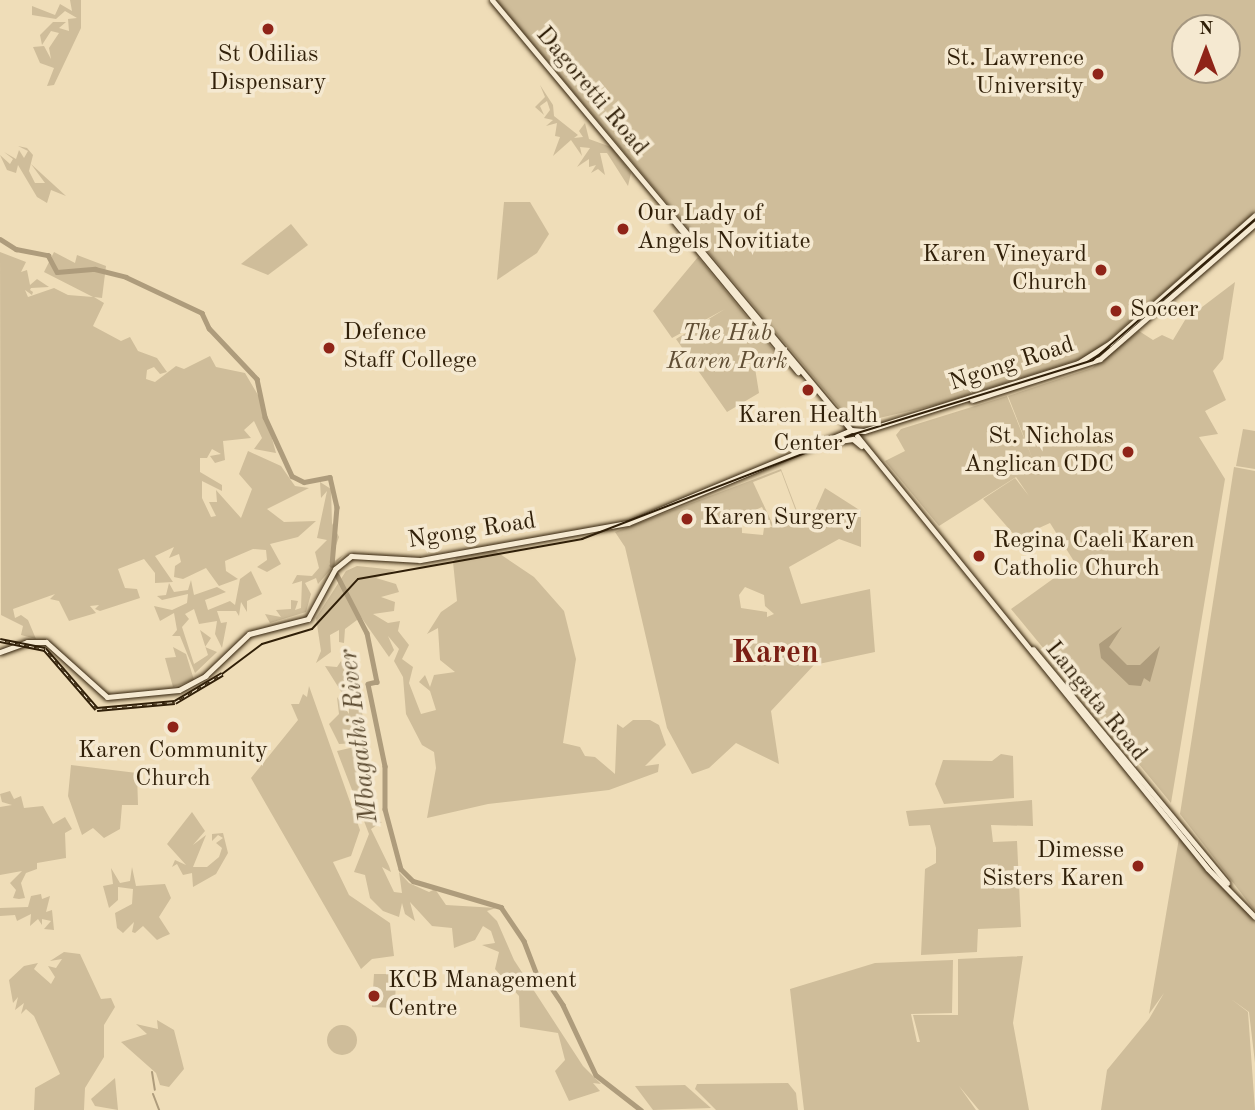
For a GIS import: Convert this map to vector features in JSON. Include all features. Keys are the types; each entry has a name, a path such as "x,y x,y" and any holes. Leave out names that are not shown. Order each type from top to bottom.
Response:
{"main road":[{"name":"Dagoretti Road","path":"492,0 863,448"},
{"name":"Ngong Road","path":"853,434 1092,363 1118,340 1127,327 1255,215"},
{"name":"Ngong Road","path":"0,652 43,642 61,651 102,695 167,694 197,682 249,634 308,619 335,569 351,556 420,559 628,523 853,434 1073,365 1133,331 1255,224"},
{"path":"1127,327 1133,331"},
{"name":"Langata Road","path":"863,448 1153,789 1209,857 1233,892"},
{"name":"Langata Road","path":"1090,718 1203,862 1255,916"},
{"path":"1147,793 1153,789"},
{"path":"1203,862 1209,857"}],"green space":[{"path":"70,0 81,0 81,28 54,85 47,86 54,68 40,63 33,47 44,46 51,59 49,48 59,33 51,31 42,45 40,35 53,22 66,22 59,28 69,31 68,19 77,18 65,11 56,19 32,15 32,6 55,15 60,4 72,11"},
{"path":"496,0 1255,0 1255,212 1090,356 940,404 853,424"},
{"path":"540,85 553,105 554,116 578,135 574,138 583,137 579,131 585,123 589,139 611,147 631,173 628,186 607,153 600,153 605,175 598,169 591,173 596,165 589,167 589,159 577,167 590,148 580,147 582,156 571,140 553,156 560,137 555,136 557,123 546,126 553,120 544,118 550,110 547,101 540,106 544,115 535,107 545,97"},
{"path":"18,146 27,148 33,155 29,171 35,183 45,183 31,164 66,196 51,190 47,203 37,197 18,165 16,173 7,170 0,155 10,164 13,159 4,152 16,159 19,150 24,158 28,151"},
{"path":"504,202 530,202 549,234 537,253 497,280"},
{"path":"291,224 308,245 268,275 241,264"},
{"path":"0,252 26,262 21,272 27,270 30,285 37,279 49,287 31,288 32,295 25,290 28,297 54,288 68,295 93,297 44,272 54,252 75,263 77,255 106,266 102,298 94,297 104,303 93,326 121,341 130,337 138,351 157,358 167,372 160,374 154,367 147,370 146,379 155,382 176,366 184,369 210,356 216,367 245,373 262,402 276,453 254,449 262,438 254,421 244,430 251,438 223,441 225,460 215,463 210,456 221,454 212,449 207,458 200,458 200,472 222,485 222,491 202,481 202,498 211,517 216,516 209,502 217,502 216,490 241,518 252,489 239,474 248,451 281,466 295,486 309,488 267,509 284,522 316,521 298,537 270,544 281,564 267,572 257,567 267,560 266,550 253,549 225,561 226,571 238,579 219,586 206,568 183,579 174,577 175,566 181,562 179,554 169,558 174,547 155,556 173,582 155,583 155,573 144,559 118,569 125,588 137,589 140,598 100,611 95,609 99,605 90,606 96,613 69,621 59,601 50,599 55,594 13,609 15,618 21,615 28,620 36,639 21,635 23,626 1,615"},
{"name":"The Hub Karen Park","path":"698,257 782,360 755,368 759,393 727,412 676,339 725,309 672,338 653,311"},
{"path":"1235,282 1223,359 1213,371 1226,400 1205,411 1218,434 1199,437 1225,479 1171,803 1011,609 1075,563 1050,523 1017,538 983,499 1015,478 1029,496 1016,477 939,526 885,461 905,451 896,435 901,429 1007,396 1033,460 1008,396 1092,368 1139,331 1153,340 1162,335 1173,340 1185,320"},
{"path":"1243,429 1255,431 1255,469 1236,466"},
{"path":"1234,467 1255,471 1255,911 1180,814"},
{"path":"781,469 797,511 810,522 825,488 861,511 861,547 839,539 789,567 801,604 870,589 875,652 814,665 771,711 779,764 736,743 709,768 692,774 667,728 625,547 615,532","holes":["781,471 797,514 773,525 753,482","762,507 772,527 764,528 763,535 742,533 742,516","745,587 764,595 765,606 774,614 767,617 767,612 741,608 739,595"]},
{"path":"320,482 331,489 332,523 339,537 329,565 343,555 318,584 316,578 305,583 311,594 306,612 270,623 265,614 281,617 276,610 291,609 291,600 298,601 295,610 301,608 302,581 292,584 297,575 312,576 319,568 315,552 327,540 317,538 327,491 321,498"},
{"path":"494,550 534,577 564,611 576,659 563,743 580,747 585,756 595,757 615,774 617,724 623,728 633,720 650,720 659,725 666,745 645,766 659,764 658,772 609,790 488,804 427,818 436,768 434,752 422,745 406,714 403,677 394,661 399,649 388,636 394,650 389,657 361,617 345,629 344,643 339,642 339,630 330,635 331,652 316,663 321,651 316,618 346,571 357,566 396,570 376,578 396,584 399,592 381,597 395,602 394,611 373,614 388,623 400,621 398,631 409,645 402,659 413,667 409,683 421,714 436,710 430,691 419,682 425,675 430,687 434,675 455,672 440,660 438,628 427,634 441,612 457,601 453,562 457,557"},
{"path":"251,571 262,594 247,601 247,612 241,602 239,616 236,611 217,611 221,623 227,622 222,648 215,634 217,621 199,624 194,609 185,614 189,619 182,627 194,664 208,655 206,647 217,652 195,673 180,636 172,636 177,630 174,613 160,621 154,606 172,610 187,603 188,594 162,600 157,596 166,595 169,583 174,592 188,590 191,580 194,595 217,587 226,592 205,600 208,610 230,601 235,605 240,579"},
{"path":"200,630 211,638 205,647"},
{"path":"173,647 186,654 194,680 173,687 165,658 176,657"},
{"path":"341,661 350,687 357,683 365,730 357,743 339,744 329,724 339,714 337,697 349,714 349,704 325,666 337,667"},
{"path":"309,686 360,830 351,856 333,862 349,895 390,923 394,956 372,959 361,969 251,778 298,720 291,704 299,704 303,694 307,697"},
{"path":"363,745 363,808 367,820 382,822 371,829 389,866 391,872 382,867 394,892 402,893 399,872 409,883 429,892 435,889 446,905 496,908 487,911 497,921 514,960 583,1066 601,1084 593,1083 600,1091 569,1101 555,1071 565,1060 558,1033 520,1027 519,996 495,969 499,952 482,945 495,943 491,931 483,926 475,940 454,948 452,928 432,926 410,902 415,921 405,914 402,903 399,917 383,911 370,898 365,875 354,872 369,834 337,751"},
{"path":"1001,754 1013,756 1014,798 944,804 935,784 943,760 992,761"},
{"path":"71,765 137,773 138,805 122,805 120,829 104,838 93,828 82,835 68,796"},
{"path":"10,791 14,799 21,796 24,808 43,806 53,824 65,817 72,829 65,833 66,858 37,863 37,869 26,873 21,883 25,898 19,899 13,898 16,890 10,883 22,871 0,875 0,807 12,805 2,802 0,794"},
{"path":"1032,800 1033,826 991,825 993,842 1017,841 1021,927 978,929 977,952 921,955 925,869 936,863 936,848 930,825 909,826 906,811"},
{"path":"192,812 205,831 193,845 206,835 193,867 207,867 219,857 222,848 216,843 223,838 218,835 212,841 212,834 223,833 228,853 216,874 193,887 192,873 183,875 177,864 172,867 175,860 186,865 167,844"},
{"path":"1179,838 1255,920 1255,1063 1249,1012 1231,999 1248,1012 1255,1110 1101,1110 1107,1070 1149,1019 1164,993 1149,1014"},
{"path":"132,867 136,886 165,884 171,898 159,917 170,934 157,940 143,926 135,933 132,932 134,922 123,933 117,928 115,913 132,904 133,889 118,887 118,900 109,908 103,886 113,884 111,868 120,883 130,881"},
{"path":"41,894 42,899 50,896 46,912 52,910 54,930 44,929 51,921 42,919 42,925 38,919 30,926 31,914 17,921 15,915 0,916 0,908 28,907 31,896"},
{"path":"64,952 80,954 101,999 111,998 115,1007 104,1025 104,1057 85,1088 84,1110 34,1110 35,1088 60,1074 34,1016 26,1009 21,1014 24,1003 15,1010 18,997 13,1003 9,980 24,966 38,963 34,969 51,984 55,977 48,966 56,968 62,959 50,961"},
{"path":"1023,956 1013,1023 1029,1110 979,1110 959,1086 976,1110 804,1110 790,989 875,963 953,960 952,1013 911,1014 917,1042 920,1042 913,1015 958,1015 958,959"},
{"path":"374,974 396,974 395,1008 372,1007"},
{"path":"157,1020 174,1030 184,1069 169,1087 160,1085 156,1073 121,1042 147,1034 136,1024 158,1029"},
{"path":"342,1025 353,1029 357,1040 353,1051 342,1055 331,1051 327,1040 331,1029"},
{"path":"115,1078 118,1110 95,1106 91,1099"},
{"path":"788,1083 796,1093 798,1110 716,1110 695,1089 697,1084"},
{"path":"685,1085 711,1108 653,1110 635,1086"}],"shaded area":[{"path":"1122,627 1109,647 1127,665 1140,665 1160,646 1150,682 1144,678 1141,686 1129,685 1101,658 1099,644"}],"waterway":[{"path":"0,239 16,249 48,255 57,272 95,269 126,277 202,313 209,328 257,379 265,417 292,476 304,482 330,477 337,507 332,565"},
{"name":"Mbagathi River","path":"337,575 367,633 377,682 368,684 385,766 385,809 401,869 413,881 501,907 524,941 538,978 547,981 563,1005 596,1075 641,1110"},
{"path":"152,1072 155,1090"},
{"path":"153,1094 159,1110"}],"tram line":[{"path":"222,674 262,644 312,629 358,579 582,539 851,435 1093,360 1255,219"}],"railway":[{"path":"0,640 45,649 97,709 175,702 222,674"}],"place":[{"name":"St Odilias Dispensary","path":"268,29"},
{"name":"St. Lawrence University","path":"1098,74"},
{"name":"Our Lady of Angels Novitiate","path":"623,229"},
{"name":"Karen Vineyard Church","path":"1101,270"},
{"name":"Soccer","path":"1116,311"},
{"name":"Defence Staff College","path":"329,348"},
{"name":"Karen Health Center","path":"808,390"},
{"name":"St. Nicholas Anglican CDC","path":"1128,452"},
{"name":"Karen Surgery","path":"687,519"},
{"name":"Regina Caeli Karen Catholic Church","path":"979,556"},
{"name":"Karen Community Church","path":"173,727"},
{"name":"Dimesse Sisters Karen","path":"1138,866"},
{"name":"KCB Management Centre","path":"374,996"}],"district":[{"name":"Karen","path":"775,654"}]}
